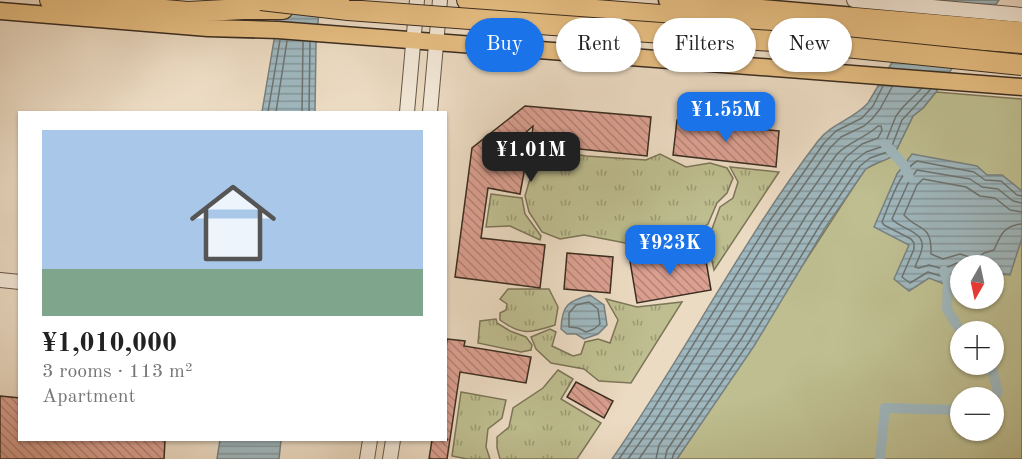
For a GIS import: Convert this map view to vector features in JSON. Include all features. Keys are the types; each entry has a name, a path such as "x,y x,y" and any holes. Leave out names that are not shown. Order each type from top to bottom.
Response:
{"highway":[{"path":"50,0 188,12 243,9 348,10"},
{"path":"261,0 348,10 826,45 1022,64"},
{"path":"467,0 1022,43"},
{"path":"545,0 608,10"}],"main road":[{"path":"667,0 920,13 986,19 1022,30"},
{"path":"0,11 208,28 278,30 861,73 1022,87"}],"street":[{"path":"407,111 417,0"},
{"path":"430,111 440,0"},
{"path":"854,0 920,13"},
{"path":"986,19 1022,15"},
{"path":"0,280 18,282"},
{"path":"367,459 370,441"},
{"path":"390,459 393,441"}],"green space":[{"path":"936,92 1022,99 1022,459 677,459 865,169 894,155 913,116"},
{"path":"544,149 586,156 646,160 660,154 686,167 710,163 727,168 733,178 727,193 717,203 708,224 695,234 670,243 646,247 584,235 560,239 542,232 529,212 525,196 537,154"},
{"path":"730,167 779,172 714,270 708,243 686,248 685,243 712,229 720,207 733,198 738,182"},
{"path":"491,194 522,198 525,214 541,236 540,240 510,226 486,227"},
{"path":"508,289 549,289 558,307 555,325 539,330 520,331 500,320 500,313 506,310 507,304 500,299"},
{"path":"606,299 637,307 682,302 631,383 599,381 584,369 551,363 536,349 531,337 550,329 556,332 552,346 573,356 581,354 585,342 598,339 610,343 618,320"},
{"path":"496,319 497,323 510,331 526,337 532,345 531,350 521,352 478,343 480,321"},
{"path":"558,370 573,379 561,399 601,423 577,459 500,459 497,437 509,427 513,408 543,388"},
{"path":"461,392 506,400 502,418 488,429 486,447 490,459 467,459 452,456"}],"water":[{"path":"277,0 320,0 316,44 315,111 262,111 274,40"},
{"path":"929,0 999,0 936,92 913,116 894,155 865,170 825,228 754,346 677,459 612,459 790,179 824,135 868,103"},
{"path":"912,154 977,166 987,175 1002,175 1022,191 1022,238 1010,275 1004,274 1004,255 950,255 950,281 944,284 929,278 909,291 894,279 909,245 874,227 897,174"},
{"path":"590,295 604,305 607,325 598,334 584,339 576,334 567,334 561,329 565,309 576,299"},
{"path":"220,441 281,441 279,459 217,459"}],"building":[{"path":"525,106 651,117 647,156 531,144 533,126 498,157 526,162 520,194 488,188 481,238 545,245 540,288 455,277 472,148"},
{"path":"677,120 779,131 776,167 673,155"},
{"path":"704,249 711,290 637,303 630,261"},
{"path":"567,253 613,257 610,293 564,289"},
{"path":"447,339 465,341 464,346 531,357 526,383 460,372 447,459 429,459 432,441 448,440"},
{"path":"576,382 613,401 604,418 567,397"},
{"path":"0,396 18,398 18,441 165,441 164,459 0,459"}],"waterway":[{"path":"885,144 904,165 909,177"},
{"path":"944,271 948,282 947,309 954,321"},
{"path":"994,375 997,387"},
{"path":"880,459 885,408 950,410"}]}
